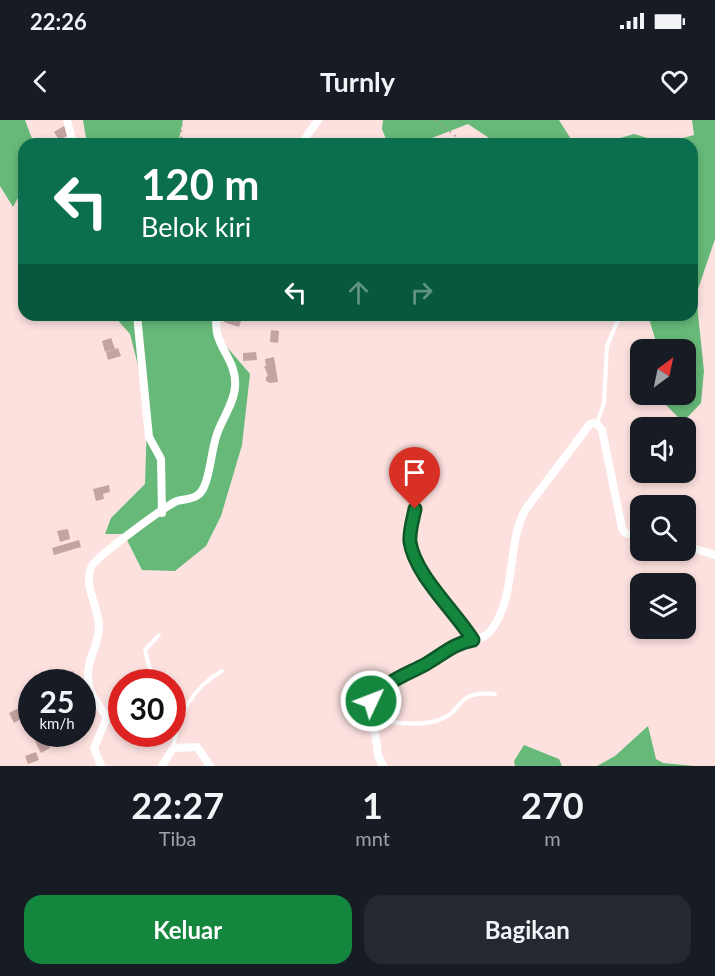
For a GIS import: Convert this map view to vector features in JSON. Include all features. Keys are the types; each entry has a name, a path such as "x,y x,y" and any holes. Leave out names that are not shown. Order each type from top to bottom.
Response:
{"street":[{"path":"67,120 72,138"},
{"path":"305,138 318,120"},
{"path":"138,321 149,437 161,459 162,513"},
{"path":"101,766 94,748 106,717 91,696 86,678 99,630 88,582 91,566 98,557 133,530 162,513 176,501 191,499 201,492 217,433 235,388 234,365 219,343 215,329 217,321"},
{"path":"383,766 378,755 371,701 378,691 455,645 482,638 494,628 507,598 516,533 525,510 583,430 596,423 602,430 622,528 625,533 630,534"},
{"path":"696,549 715,555"},
{"path":"162,766 172,748 197,747 210,766"}],"lane":[{"path":"596,423 604,403 608,346 618,321"},
{"path":"415,509 410,541 415,557 426,577 458,615 473,640"},
{"path":"150,669 145,650 159,634"},
{"path":"186,705 199,688 222,670"},
{"path":"372,720 418,723 437,721 446,717 455,706 474,693 495,694"}],"path":[{"path":"181,138 182,120"},
{"path":"436,120 458,138"}],"green space":[{"path":"0,120 25,120 32,138 18,138 18,198 13,207 0,186"},
{"path":"83,120 183,120 179,138 86,138"},
{"path":"383,120 559,120 570,138 489,138 468,124 432,138 386,138 382,129"},
{"path":"692,120 715,120 715,239 698,289 698,138 683,138 694,135"},
{"path":"634,134 647,138 620,138"},
{"path":"698,314 704,371 701,403 688,417 678,417 666,405 696,405 696,339 655,339 650,321 698,321"},
{"path":"118,321 212,321 215,333 250,374 242,445 221,516 206,546 175,571 142,570 124,534 105,534 111,518 145,484 147,421 142,381 130,334"},
{"path":"648,726 656,759 663,763 695,766 597,766 615,756"},
{"path":"524,745 559,759 562,766 515,766 514,761"}],"building":[{"path":"64,126 69,135 58,138 54,132"},
{"path":"224,321 241,321 239,327"},
{"path":"271,330 279,331 278,343 270,342"},
{"path":"111,338 115,349 105,352 102,341"},
{"path":"118,348 121,356 108,360 106,352"},
{"path":"256,352 257,360 243,361 243,353"},
{"path":"274,357 278,382 270,383 266,381 268,376 264,366 266,366 265,359"},
{"path":"109,485 110,492 103,494 104,499 96,501 93,489"},
{"path":"68,529 70,539 60,542 57,531"},
{"path":"79,540 81,547 54,555 52,548"},
{"path":"18,708 18,721 14,723 9,713"},
{"path":"38,747 50,747 50,748 41,753"},
{"path":"36,752 39,760 28,764 25,756"}],"route":[{"path":"371,701 378,691 391,681 427,663 455,645 473,640 458,615 426,577 415,557 410,541 415,509"}]}
